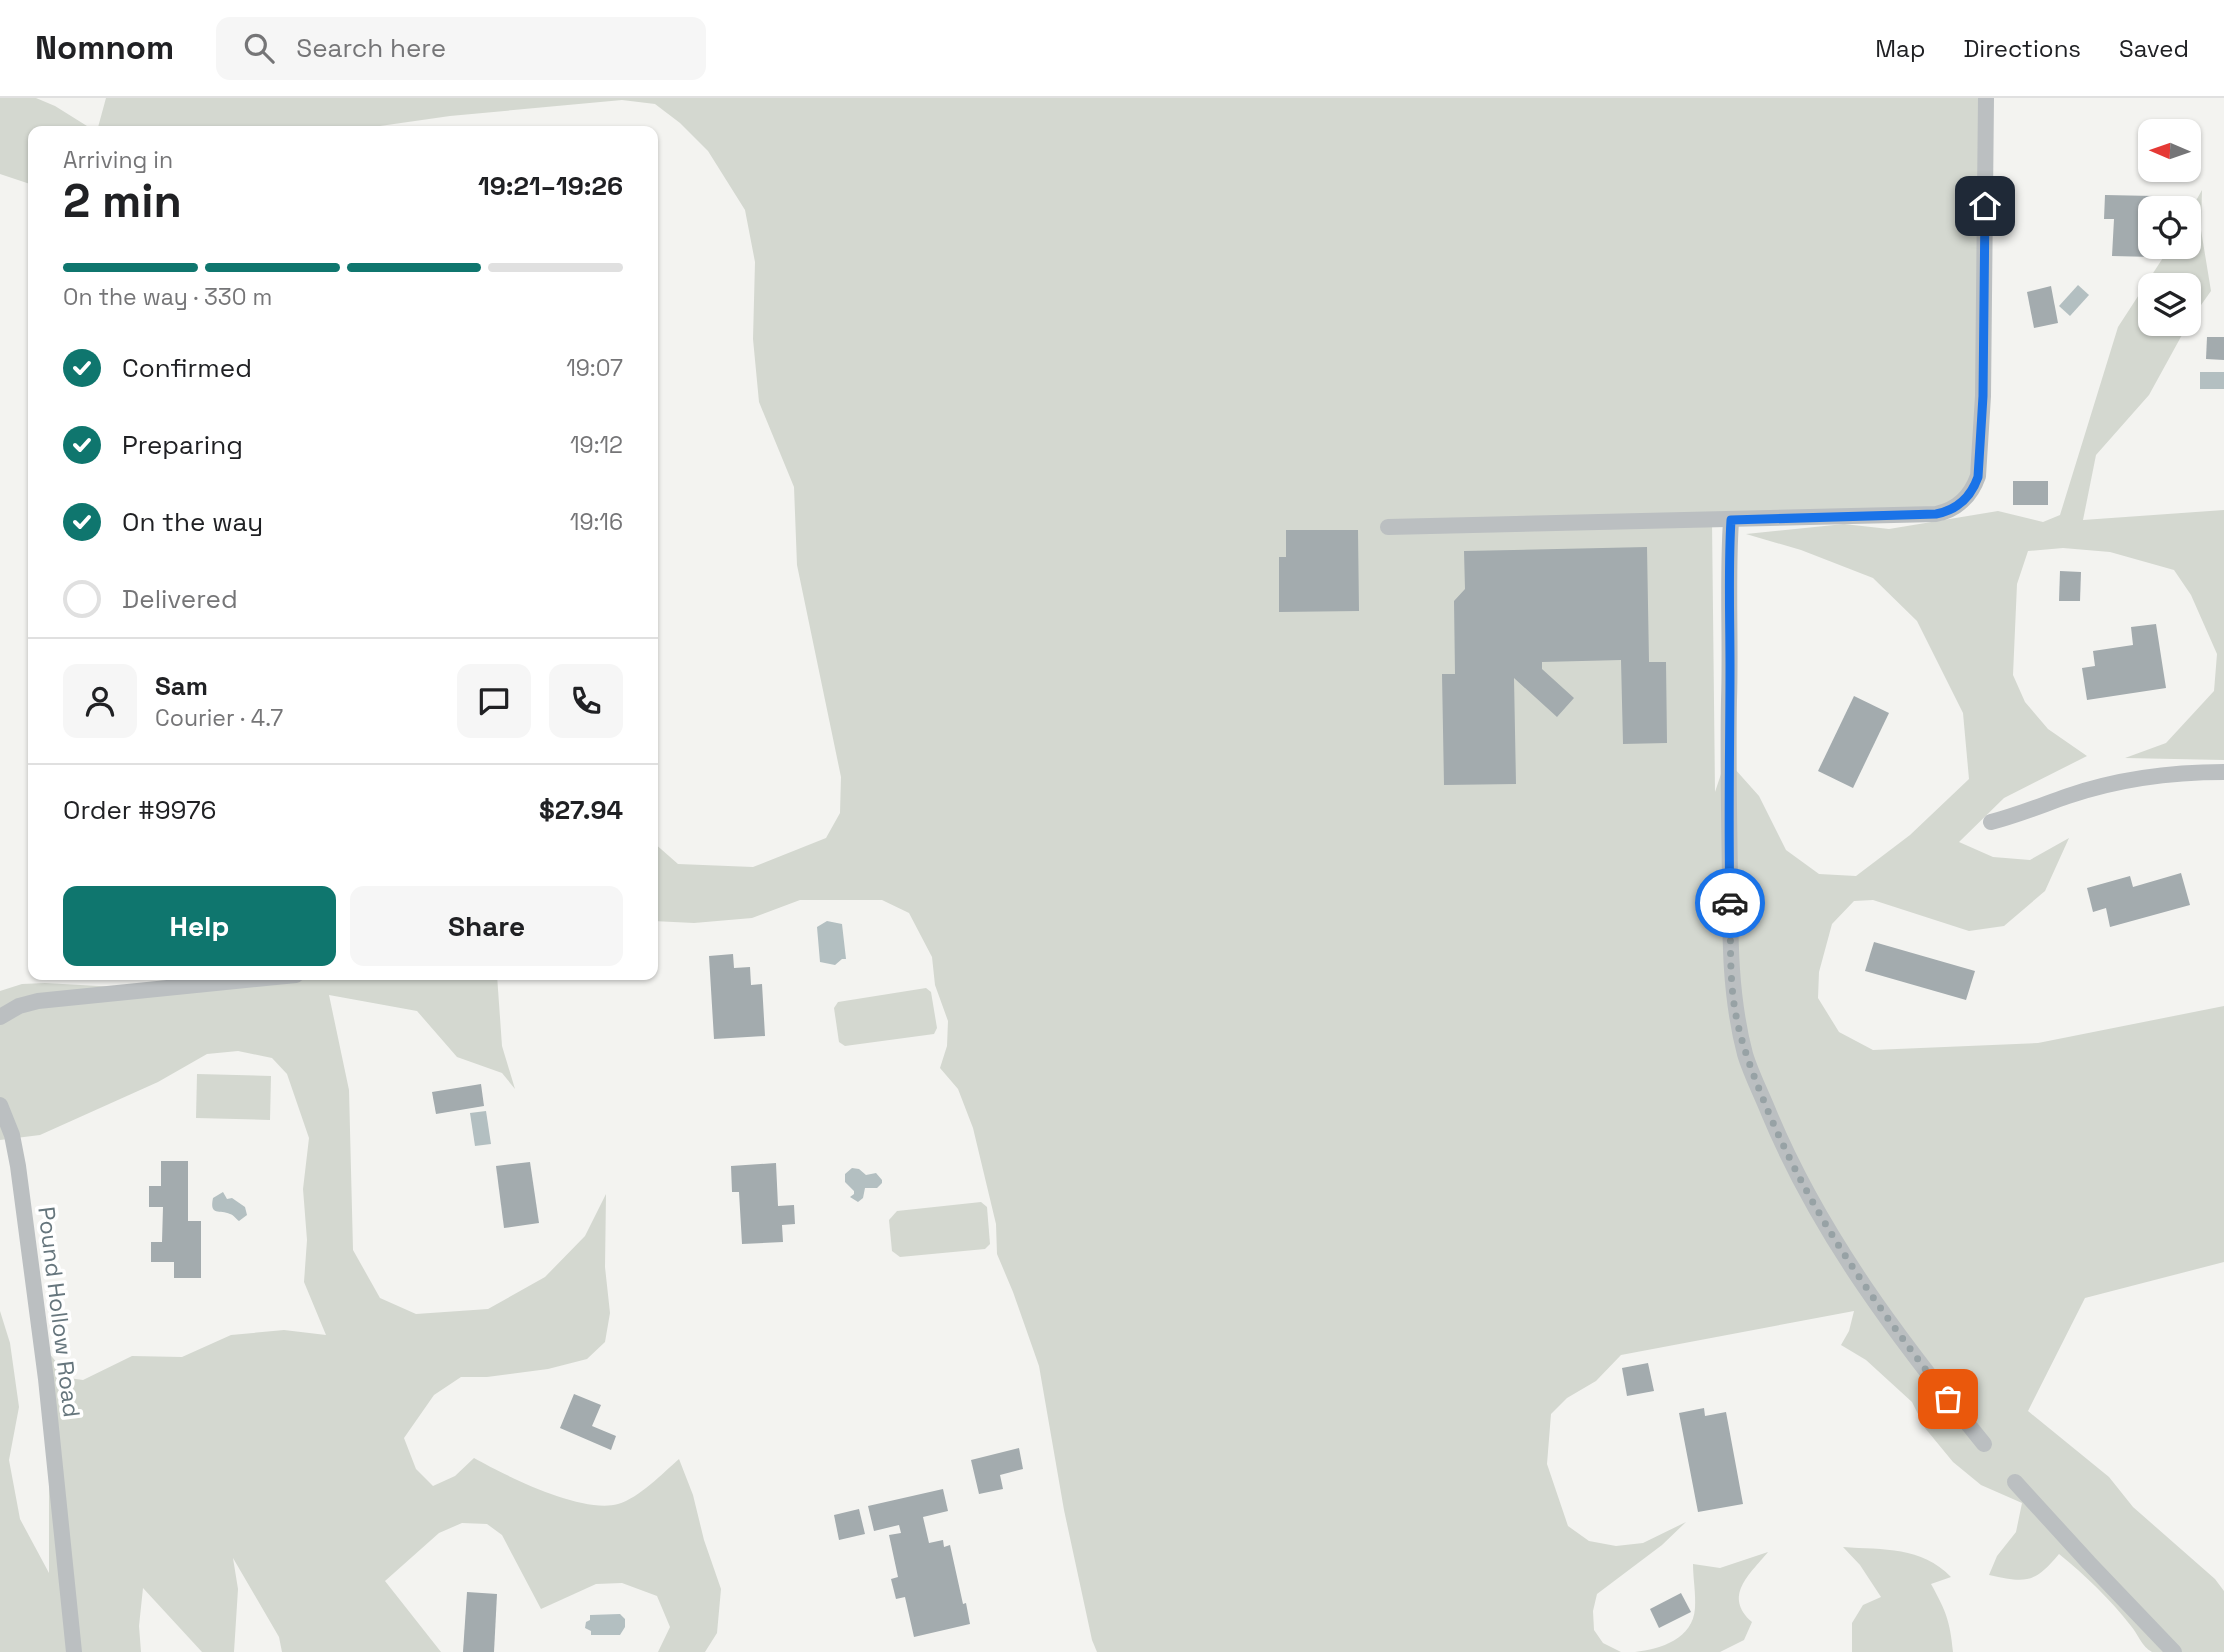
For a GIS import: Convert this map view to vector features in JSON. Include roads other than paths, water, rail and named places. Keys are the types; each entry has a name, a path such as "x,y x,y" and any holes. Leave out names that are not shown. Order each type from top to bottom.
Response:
{"street":[{"path":"1388,527 1936,514 1947,512 1961,504 1974,488 1978,477 1983,396 1986,98"},
{"path":"1731,520 1728,772 1731,961 1735,1009 1746,1056 1784,1148 1818,1213 1876,1305 1984,1444"},
{"path":"1991,822 2022,814 2070,795 2135,779 2224,772"},
{"path":"0,1017 19,1006 38,1001 246,980"},
{"name":"Pound Hollow Road","path":"0,1105 12,1135 18,1166 46,1379 74,1652"},
{"path":"2015,1482 2174,1652"}]}
